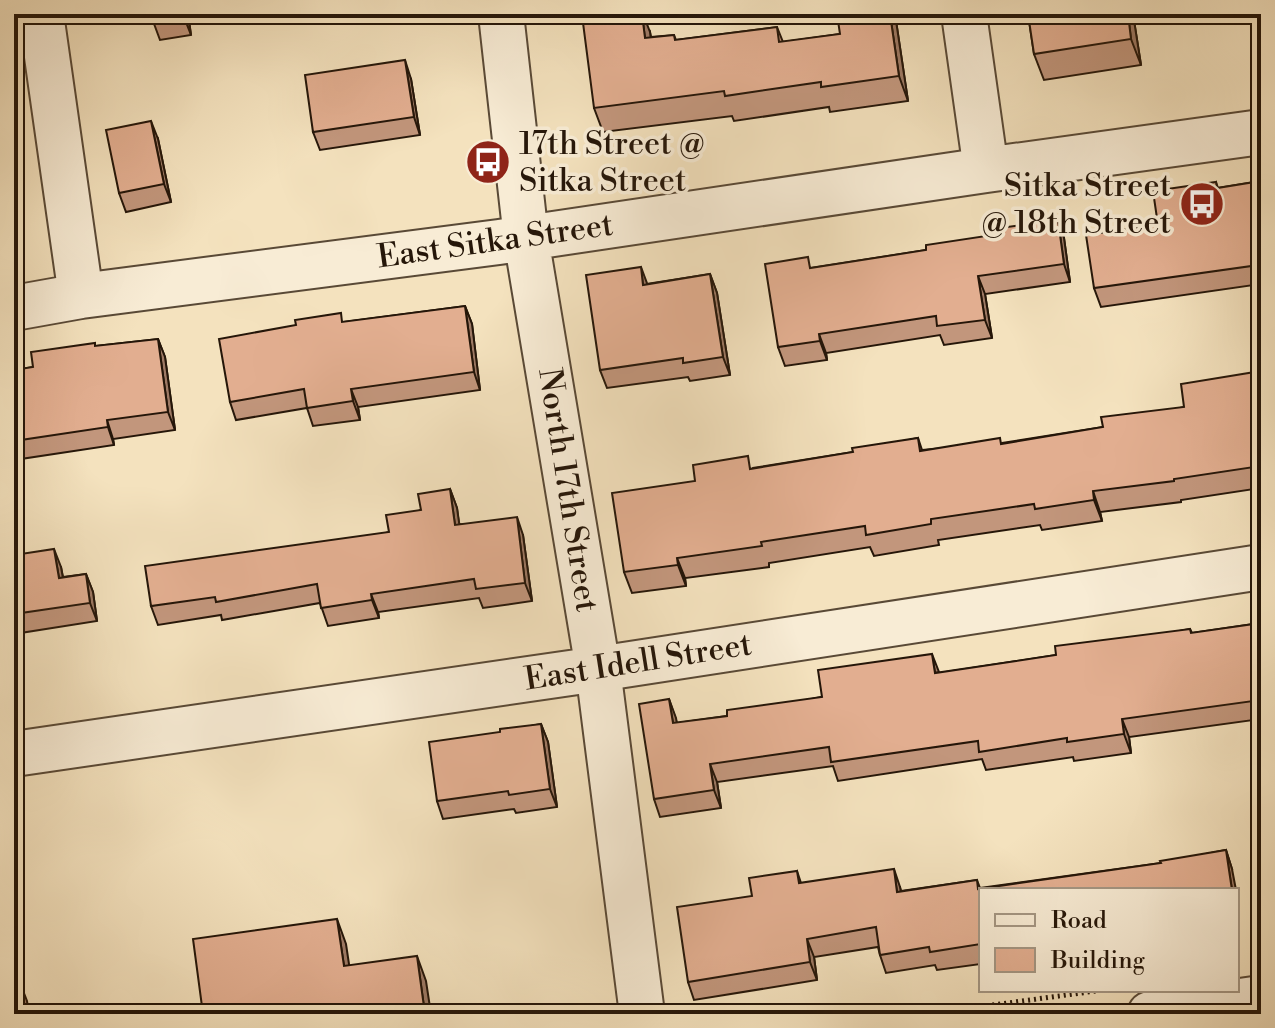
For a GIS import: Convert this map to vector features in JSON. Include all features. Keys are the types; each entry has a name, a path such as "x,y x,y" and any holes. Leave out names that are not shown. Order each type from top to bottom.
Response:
{"street":[{"path":"41,14 81,296"},
{"name":"North 17th Street","path":"501,14 526,238 598,669 642,1014"},
{"path":"964,14 986,170"},
{"name":"East Sitka Street","path":"14,308 81,296 526,238 1261,132"},
{"name":"East Idell Street","path":"14,754 598,669 1261,567"},
{"path":"1150,1014 1261,998"}],"path":[{"path":"927,1014 1088,992"}],"building":[{"path":"152,14 184,14 184,17 153,21"},
{"path":"642,14 645,38 674,35 675,40 777,27 779,42 840,34 837,14 890,14 899,76 821,87 821,82 725,96 724,91 594,108 582,15"},
{"path":"1028,14 1128,14 1131,39 1034,54"},
{"path":"1257,14 1261,14 1260,38"},
{"path":"405,60 414,117 313,132 305,75"},
{"path":"151,121 164,184 119,193 106,130"},
{"path":"1261,181 1261,282 1259,265 1094,288 1086,235 1158,225 1153,191 1216,182 1217,188"},
{"path":"1058,220 1064,264 978,276 985,320 937,326 936,316 819,334 820,341 778,347 765,264 808,257 810,268 926,250 926,245 993,235 993,229"},
{"path":"641,267 643,285 710,274 723,357 683,363 683,358 600,370 586,275"},
{"path":"465,306 474,372 351,389 353,401 307,408 304,389 230,402 219,339 296,325 295,320 341,313 342,322"},
{"path":"158,339 168,412 107,420 108,427 14,441 14,370 33,367 31,352 95,343 95,346"},
{"path":"1261,371 1261,466 1093,491 1094,500 1035,509 1034,504 931,519 931,524 866,535 865,526 761,542 762,546 677,558 678,565 624,572 612,493 695,481 693,465 748,456 750,469 918,438 920,451 1000,438 1001,444 1103,427 1101,417 1184,407 1181,384"},
{"path":"450,489 455,525 517,517 525,583 476,589 474,579 371,594 372,600 321,608 317,584 216,602 215,597 151,606 145,566 389,532 386,515 421,510 418,494"},
{"path":"54,549 59,578 86,574 90,603 14,614 14,555"},
{"path":"1261,623 1261,700 1122,719 1124,734 1067,742 1067,738 979,752 978,741 831,762 829,747 710,764 714,790 654,799 639,704 669,699 673,723 727,716 727,710 822,697 818,670 932,654 935,673 1056,655 1055,646"},
{"path":"541,724 550,789 509,795 508,791 437,801 429,742"},
{"path":"1226,850 1232,888 985,888 1161,863"},
{"path":"894,869 897,892 977,880 979,944 930,952 929,947 880,955 876,927 807,939 810,962 688,982 677,907 752,896 749,878 797,871 799,883"},
{"path":"337,919 344,966 417,956 425,1014 203,1014 193,939"},
{"path":"14,975 17,975 23,1014 14,1014"}],"place":[{"name":"17th Street @ Sitka Street","path":"488,162"},
{"name":"Sitka Street @ 18th Street","path":"1202,204"}]}
